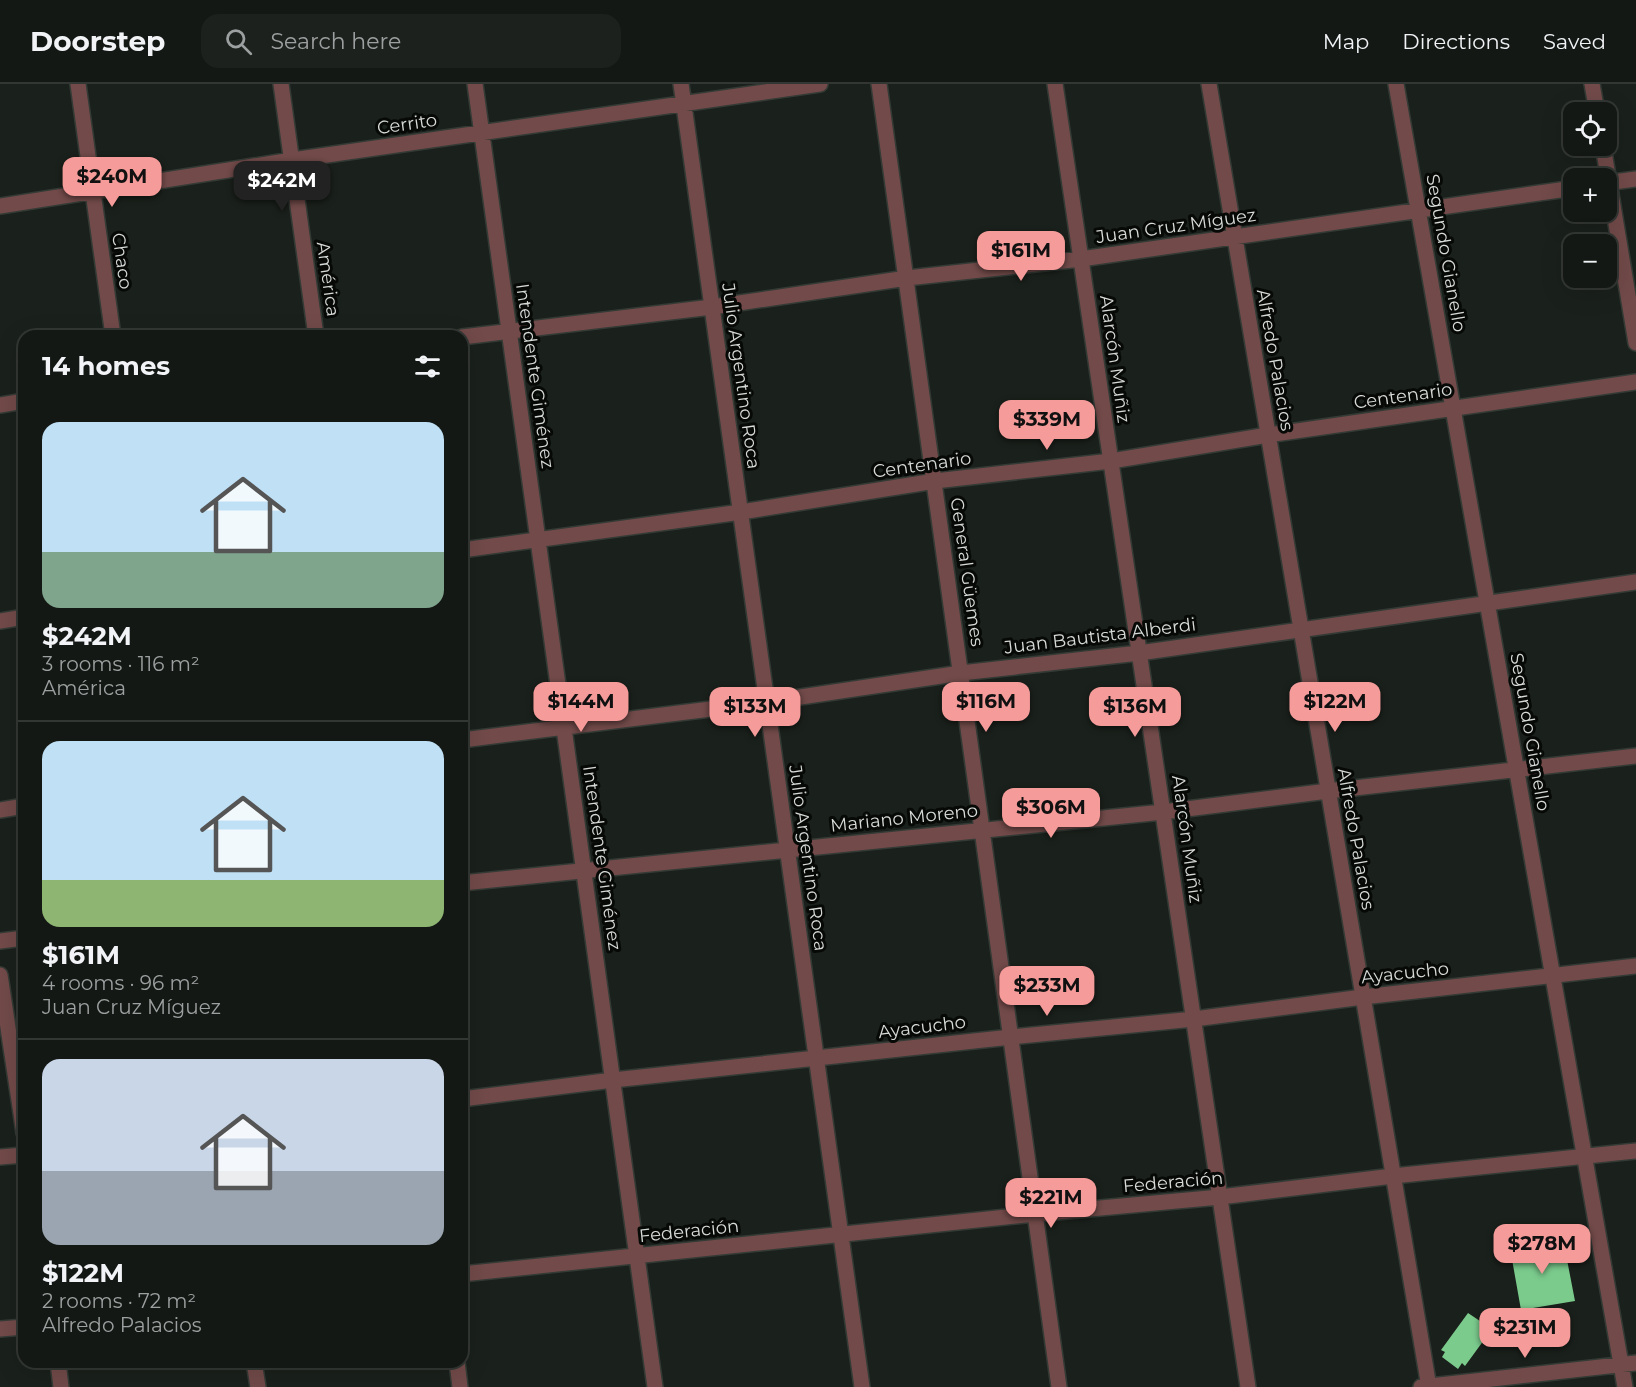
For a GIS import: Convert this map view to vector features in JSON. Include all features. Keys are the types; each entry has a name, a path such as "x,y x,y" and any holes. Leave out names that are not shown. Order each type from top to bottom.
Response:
{"street":[{"name":"Chaco","path":"78,84 112,330"},
{"name":"América","path":"281,84 315,330"},
{"name":"Intendente Giménez","path":"475,84 655,1387"},
{"name":"Julio Argentino Roca","path":"681,84 862,1387"},
{"name":"Cerrito","path":"0,206 292,160 820,84"},
{"name":"General Güemes","path":"879,84 1059,1387"},
{"name":"Alarcón Muñiz","path":"1055,84 1248,1387"},
{"name":"Alfredo Palacios","path":"1209,84 1393,1176 1426,1387"},
{"name":"Segundo Gianello","path":"1396,84 1585,1156 1629,1364 1625,1387"},
{"path":"1592,84 1595,102"},
{"path":"1617,182 1636,179"},
{"name":"Juan Cruz Míguez","path":"468,336 712,307 907,278 1081,260 1563,190"},
{"path":"1615,222 1636,342"},
{"name":"Centenario","path":"468,549 741,512 935,481 1111,460 1636,382"},
{"path":"0,405 18,402"},
{"name":"Juan Bautista Alberdi","path":"468,739 767,702 961,672 1139,653 1301,628 1636,582"},
{"path":"0,621 18,619"},
{"name":"Mariano Moreno","path":"468,882 1163,812 1636,756"},
{"path":"0,810 18,807"},
{"path":"0,941 18,939"},
{"name":"Ayacucho","path":"468,1098 613,1080 1194,1019 1636,966"},
{"path":"0,975 18,1094"},
{"name":"Federación","path":"468,1274 1035,1214 1220,1197 1393,1176 1636,1151"},
{"path":"0,1157 18,1156"},
{"path":"0,1329 18,1328"},
{"path":"1426,1387 1629,1364"},
{"path":"59,1368 62,1387"},
{"path":"255,1368 258,1387"},
{"path":"458,1368 460,1387"}],"building":[{"path":"1563,1239 1575,1301 1521,1310 1510,1248"},
{"path":"1468,1313 1492,1329 1465,1366 1462,1363 1458,1369 1442,1357 1445,1352 1441,1350"}]}
